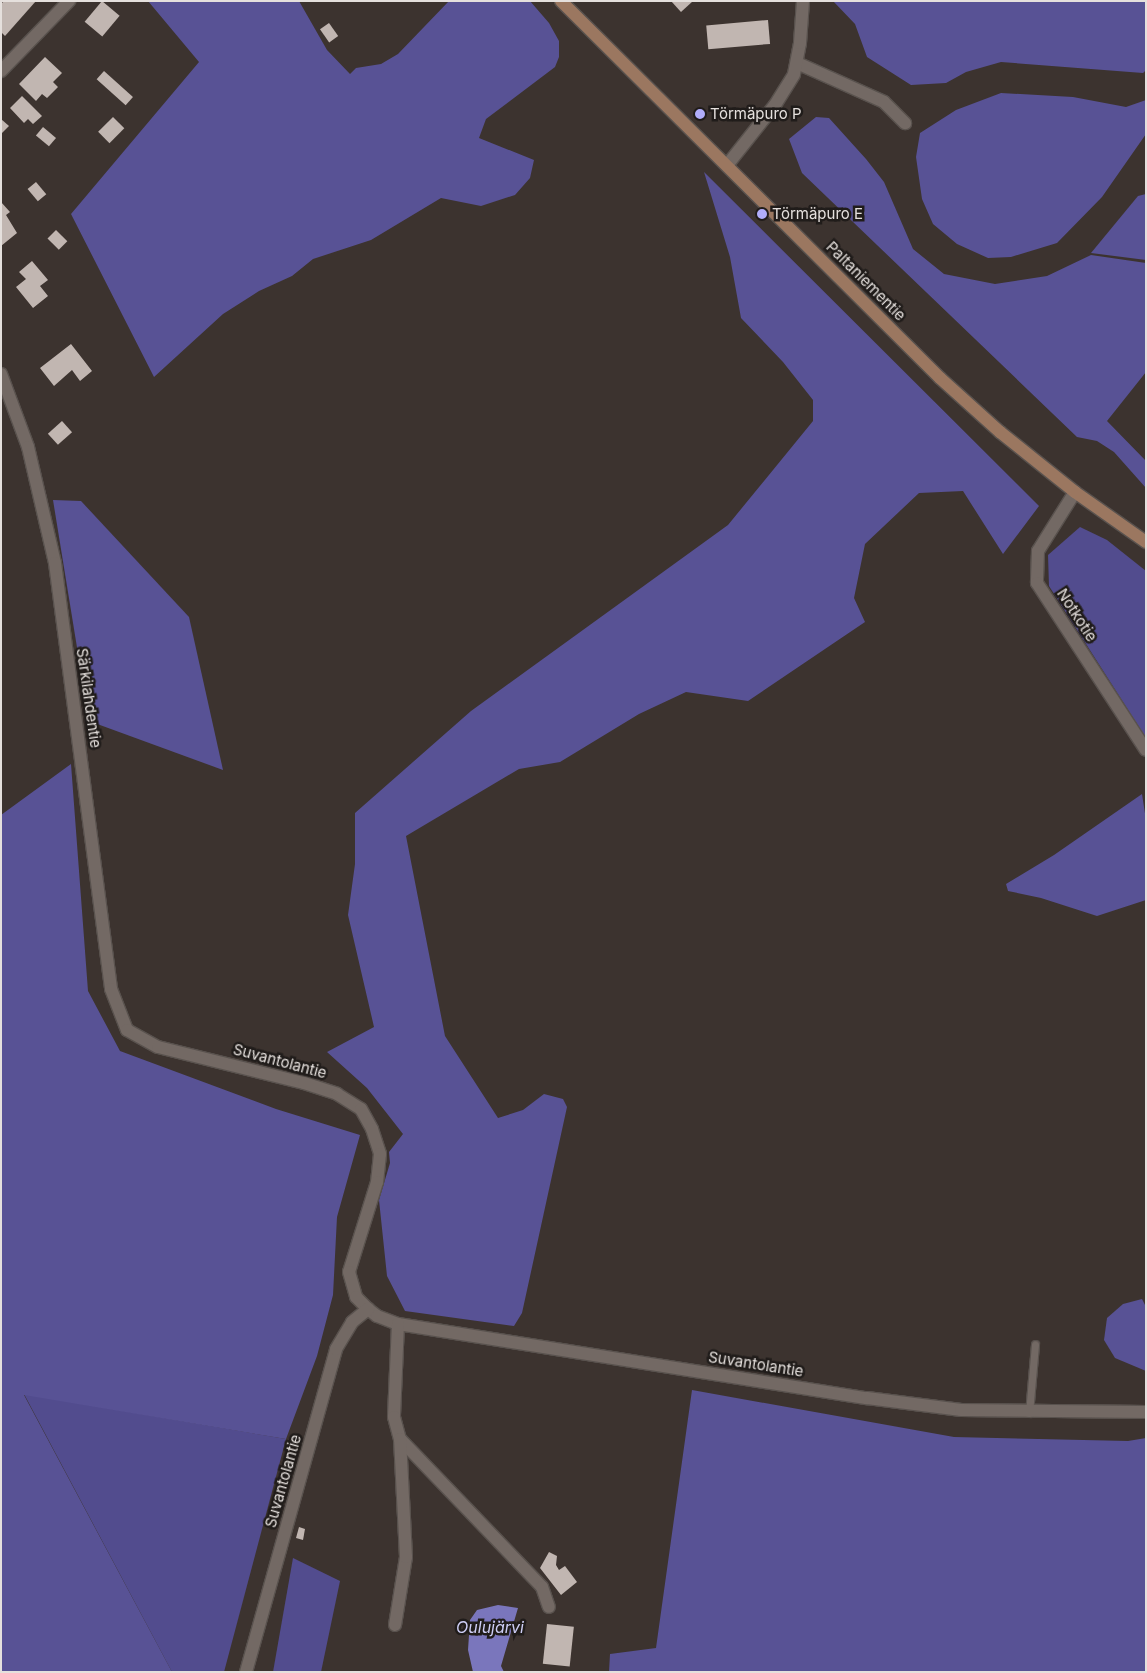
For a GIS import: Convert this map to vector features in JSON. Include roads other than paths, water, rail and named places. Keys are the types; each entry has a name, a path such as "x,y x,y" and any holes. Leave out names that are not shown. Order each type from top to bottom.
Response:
{"street":[{"path":"1,71 69,1"},
{"name":"Paltaniementie","path":"561,1 728,164 940,378 1000,432 1075,492 1146,542"},
{"path":"728,164 775,105 797,63 803,1"},
{"path":"797,63 884,102 905,123"},
{"name":"Särkilahdentie","path":"1,374 28,447 55,563 111,989 127,1030"},
{"name":"Notkotie","path":"1075,492 1038,551 1037,583 1146,750"},
{"name":"Suvantolantie","path":"127,1030 158,1047 304,1083 336,1094 361,1109 372,1129 380,1154 377,1182 349,1272 356,1297 377,1316 398,1324 867,1398 962,1410 1029,1414 1146,1412"},
{"name":"Suvantolantie","path":"246,1672 336,1349 352,1322 368,1308"},
{"path":"395,1625 406,1557 400,1439 394,1417 398,1324"},
{"path":"400,1439 542,1587 549,1607"}],"lane":[{"path":"1029,1414 1035,1344"}],"water":[{"name":"Oulujärvi","path":"498,1605 518,1608 501,1666 504,1672 473,1672 468,1650 470,1620 477,1610"}],"place":[{"name":"Törmäpuro P","path":"700,114"},
{"name":"Törmäpuro E","path":"762,214"}]}
